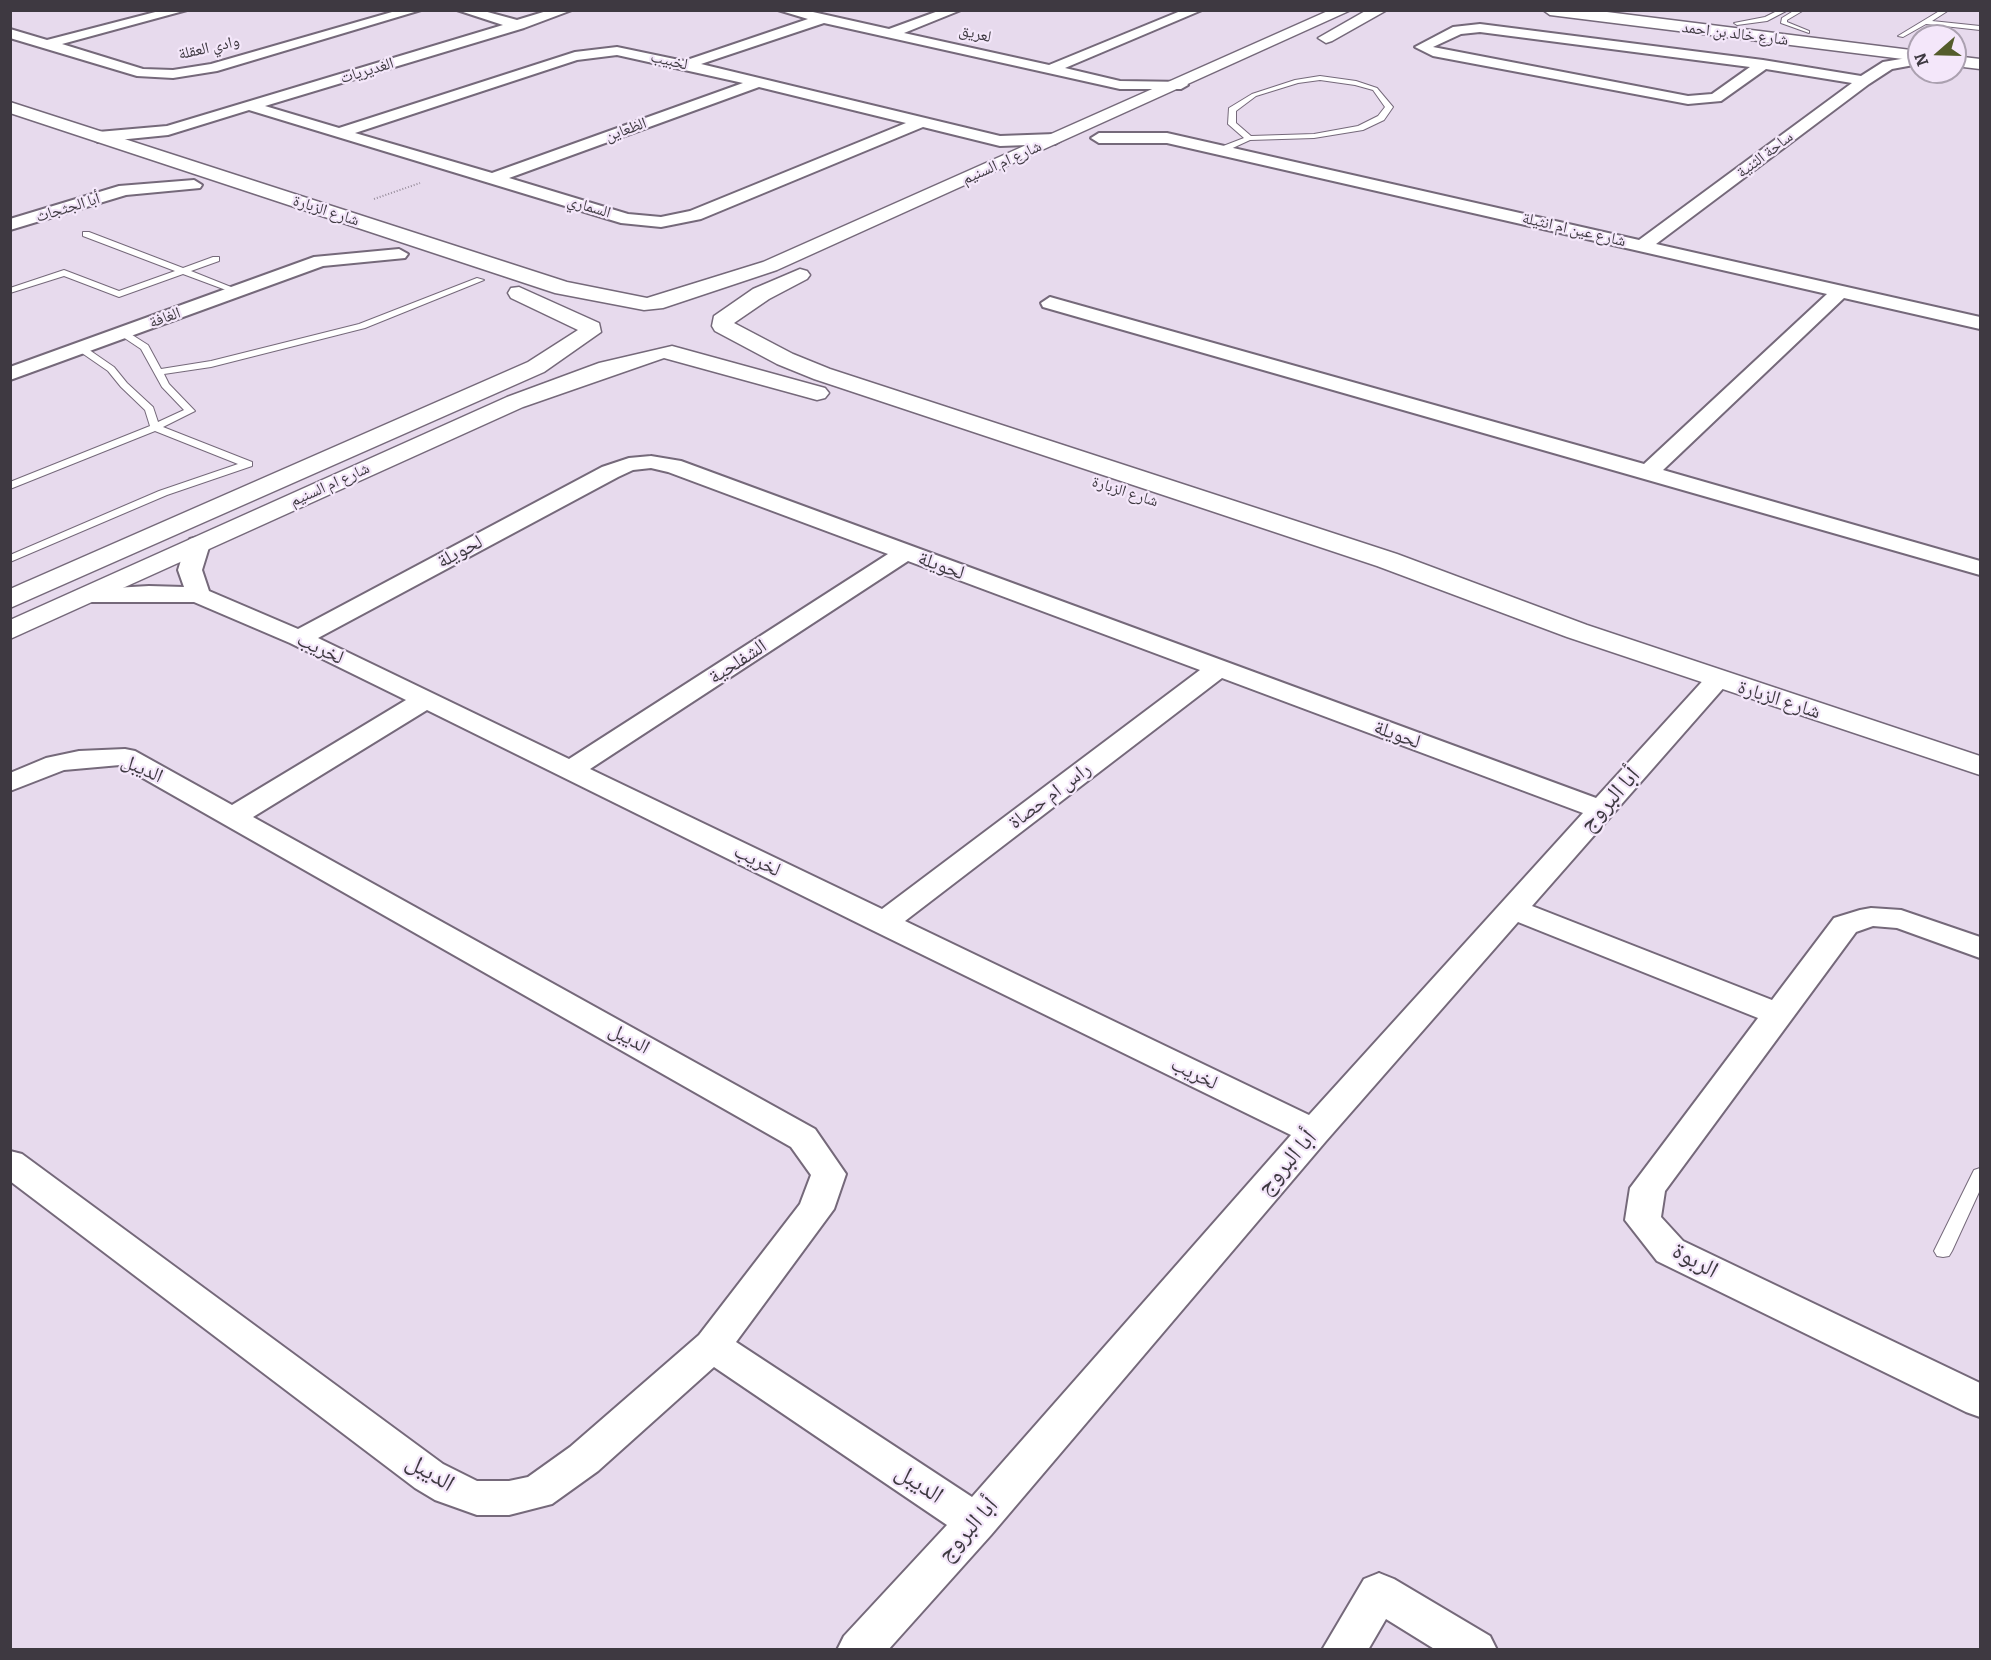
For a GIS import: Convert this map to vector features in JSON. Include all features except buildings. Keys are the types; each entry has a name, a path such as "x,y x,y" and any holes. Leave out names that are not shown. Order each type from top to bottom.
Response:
{"main road":[{"name":"شارع ام السنيم","path":"10,600 536,367 591,330 604,316 770,266 1054,139 1182,85 1344,10"},
{"name":"شارع ام السنيم","path":"981,192 1342,30 1380,10"},
{"name":"شارع خالد بن احمد","path":"1550,10 1907,56"},
{"name":"شارع خالد بن احمد","path":"1627,10 1907,44"},
{"name":"شارع الزبارة","path":"10,107 563,288 650,304 698,307 713,313 722,323 785,359 822,374 1387,560 1577,631 1718,680 1980,766"},
{"name":"شارع الزبارة","path":"10,124 535,299 591,330 594,340 609,349 635,355 664,354 798,387 1376,573 1577,631"},
{"path":"722,323 761,294 820,266"},
{"name":"شارع ام السنيم","path":"10,631 515,402 607,368 709,343 719,334 722,323"}],"street":[{"path":"48,44 181,10"},
{"name":"وادي العقلة","path":"10,33 142,73 173,74 212,68 415,10"},
{"path":"463,10 519,25"},
{"name":"الغديريات","path":"98,137 168,130 566,10"},
{"name":"لعريق","path":"784,10 1120,85 1182,85"},
{"path":"891,33 955,10"},
{"path":"1051,69 1196,10"},
{"path":"685,65 822,19"},
{"path":"1763,64 1716,98 1688,100 1433,52 1422,47 1458,30 1480,28 1763,64 1864,81"},
{"path":"1854,48 1877,56 1888,65"},
{"name":"لخبيب","path":"342,132 590,53 631,52 999,141 1054,139"},
{"name":"ساحة الثنية","path":"1642,246 1864,81 1888,65 1907,61"},
{"name":"الظعاين","path":"494,178 757,83"},
{"name":"لعريق","path":"1120,85 1136,93 1141,103"},
{"name":"السماري","path":"250,106 627,219 652,222 678,220 695,215 922,122"},
{"name":"شارع عين ام انثيلة","path":"1147,123 1167,138"},
{"name":"الغديريات","path":"146,152 150,141 168,130"},
{"name":"شارع عين ام انثيلة","path":"1099,138 1167,138 1980,323"},
{"path":"999,141 1008,149 1013,158"},
{"name":"أبا الجثجاث","path":"125,190 141,172"},
{"name":"أبا الجثجاث","path":"10,225 125,190 194,185"},
{"path":"10,209 33,218"},
{"name":"الغافة","path":"320,261 336,247 338,240"},
{"name":"الغافة","path":"10,374 320,261 399,254"},
{"path":"1648,471 1840,291"},
{"path":"1050,303 1648,471 1980,568"},
{"name":"لحويلة","path":"299,638 610,472 638,462 673,466 1602,810"},
{"path":"198,544 190,570 198,595"},
{"name":"الشفلحية","path":"570,770 905,553"},
{"name":"لخريب","path":"88,595 149,592 198,595 299,638 1314,1132"},
{"name":"راس ام حصاة","path":"883,923 1217,669"},
{"name":"أبا البروج","path":"860,1650 976,1521 1314,1132 1718,680"},
{"path":"234,816 427,699"},
{"name":"الديبل","path":"10,783 56,764 100,756 125,757 234,816 803,1138 829,1174 816,1209 712,1346 585,1459 538,1492 509,1498 477,1498 449,1488 429,1476 10,1163"},
{"path":"1513,909 1778,1014"},
{"name":"الربوة","path":"1980,948 1901,919 1871,917 1845,925 1648,1188 1642,1220 1670,1251 1980,1401"},
{"name":"الديبل","path":"712,1346 976,1521"},
{"path":"1344,1650 1379,1592 1475,1650"}],"lane":[{"path":"1737,23 1767,19 1785,10"},
{"path":"1801,10 1784,19 1784,23 1808,32"},
{"path":"1900,36 1946,10"},
{"path":"1926,22 1980,28"},
{"path":"1221,150 1249,138 1337,134 1360,129 1381,118 1389,107 1375,89 1356,83 1320,78 1297,81 1254,95 1232,110 1232,124 1249,138"},
{"path":"86,234 237,291"},
{"path":"10,291 64,273 119,294 216,259"},
{"path":"160,372 211,364 362,326 480,280"},
{"path":"10,486 190,411 165,385 145,347 123,333"},
{"path":"82,349 111,369 124,385 150,409 155,427"},
{"path":"10,559 163,493 248,464 155,427"},
{"path":"1943,1251 1980,1174"}],"path":[{"path":"333,213 463,168"}]}
